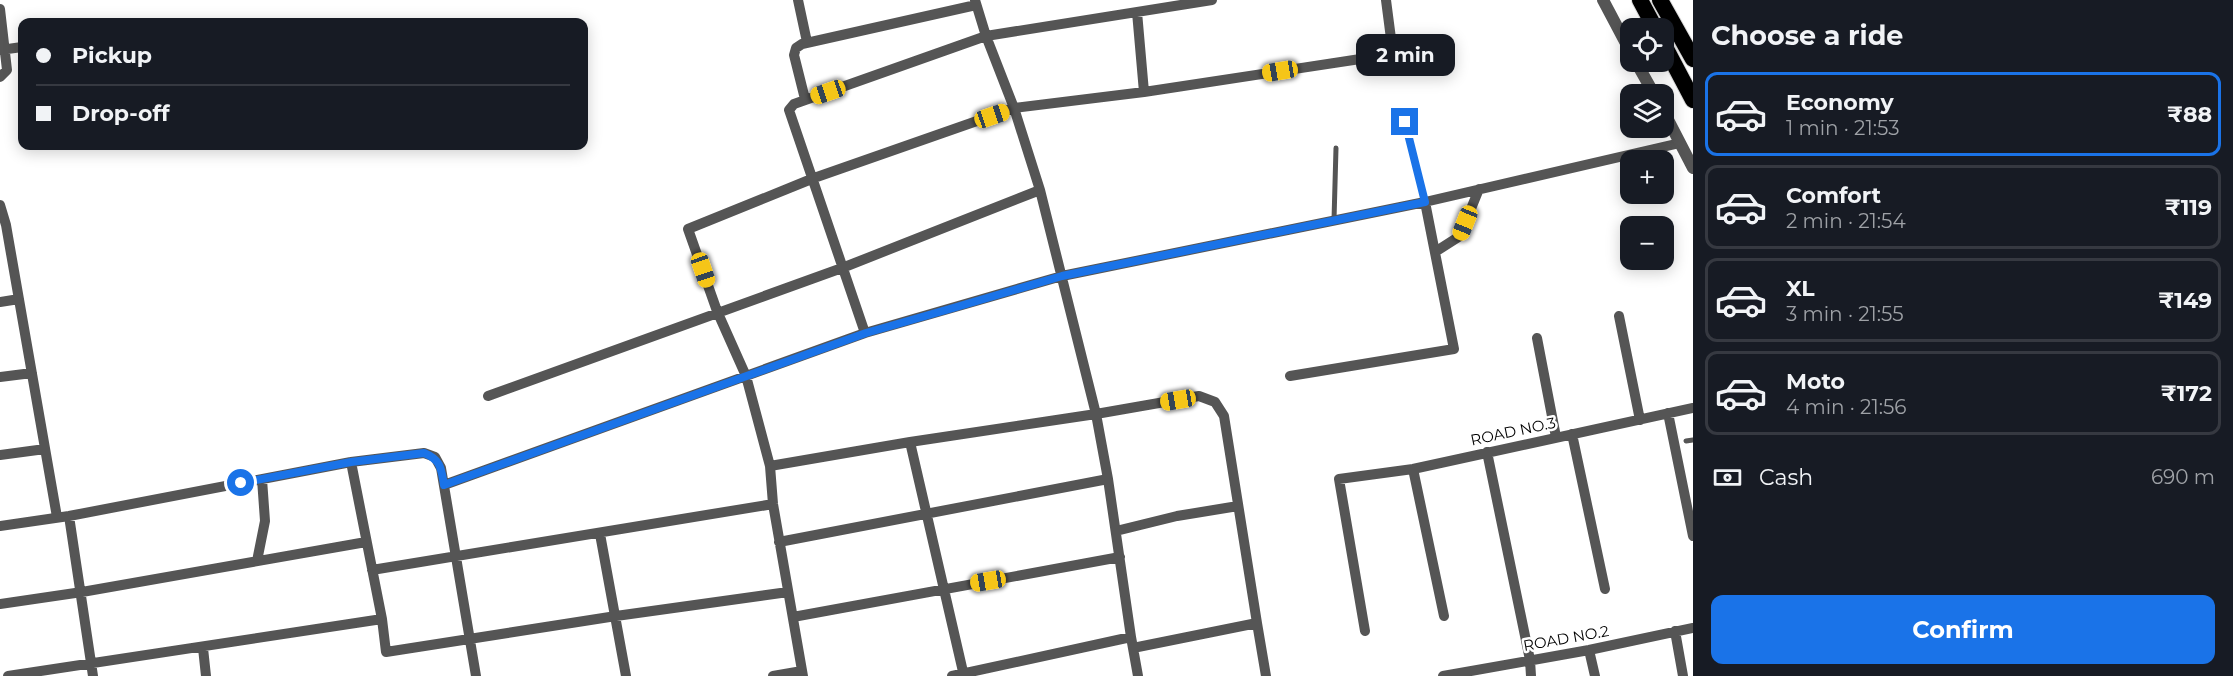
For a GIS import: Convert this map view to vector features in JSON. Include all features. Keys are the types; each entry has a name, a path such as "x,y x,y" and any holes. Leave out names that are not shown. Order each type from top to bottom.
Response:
{"highway":[{"path":"1640,0 1650,18"},
{"path":"1660,0 1693,59"},
{"path":"1674,64 1693,100"}],"street":[{"path":"798,0 807,42"},
{"path":"866,333 789,110 794,104 986,36 1212,0"},
{"path":"773,676 803,674 779,542 770,466 746,376 717,311 688,229 814,178 1014,108 1144,92 1393,54 1386,0"},
{"path":"1603,0 1620,32"},
{"path":"805,99 794,55 796,48 807,42 976,3 986,36 1014,108 1040,190 1096,414 1138,676"},
{"path":"0,9 2,50 7,70 0,77"},
{"path":"1137,12 1144,92"},
{"path":"2,50 18,48"},
{"path":"1674,131 1693,168"},
{"path":"444,485 866,333 1062,276 1425,202 1680,143"},
{"path":"1435,252 1460,236 1479,189"},
{"path":"488,396 842,267 1040,190"},
{"path":"1290,376 1454,349 1425,202"},
{"path":"0,205 19,298 57,517"},
{"path":"0,302 19,298"},
{"path":"1619,316 1640,420"},
{"path":"1538,338 1556,437"},
{"path":"0,377 32,373"},
{"path":"770,466 1199,396 1209,398 1220,408 1224,416 1266,676"},
{"name":"ROAD NO.3","path":"1365,631 1339,479 1413,469 1693,408"},
{"path":"1668,413 1693,536"},
{"path":"1572,434 1605,589"},
{"path":"910,442 964,675"},
{"path":"0,455 45,449"},
{"path":"1487,452 1530,660 1531,676"},
{"path":"0,526 69,516 351,462 424,453 435,457 441,468 476,676"},
{"path":"351,462 382,619 386,652 788,592"},
{"path":"1413,469 1444,616"},
{"path":"257,561 265,521 262,479"},
{"path":"779,542 1108,479"},
{"path":"372,570 456,558 773,504"},
{"path":"1116,531 1178,516 1238,507"},
{"path":"69,516 93,676"},
{"path":"600,534 626,676"},
{"path":"0,604 82,592 366,542"},
{"path":"793,617 1120,557"},
{"path":"8,676 382,619"},
{"path":"951,676 1132,642 1257,623"},
{"name":"ROAD NO.2","path":"1443,676 1589,650 1693,628"},
{"path":"1675,631 1683,676"},
{"path":"203,648 206,676"},
{"path":"1589,650 1595,676"}],"lane":[{"path":"1405,122 1425,202"},
{"path":"1335,220 1336,148"}],"route":[{"path":"241,483 351,462 424,453 435,457 441,468 444,485 866,333 1062,276 1425,202 1405,122"}]}
